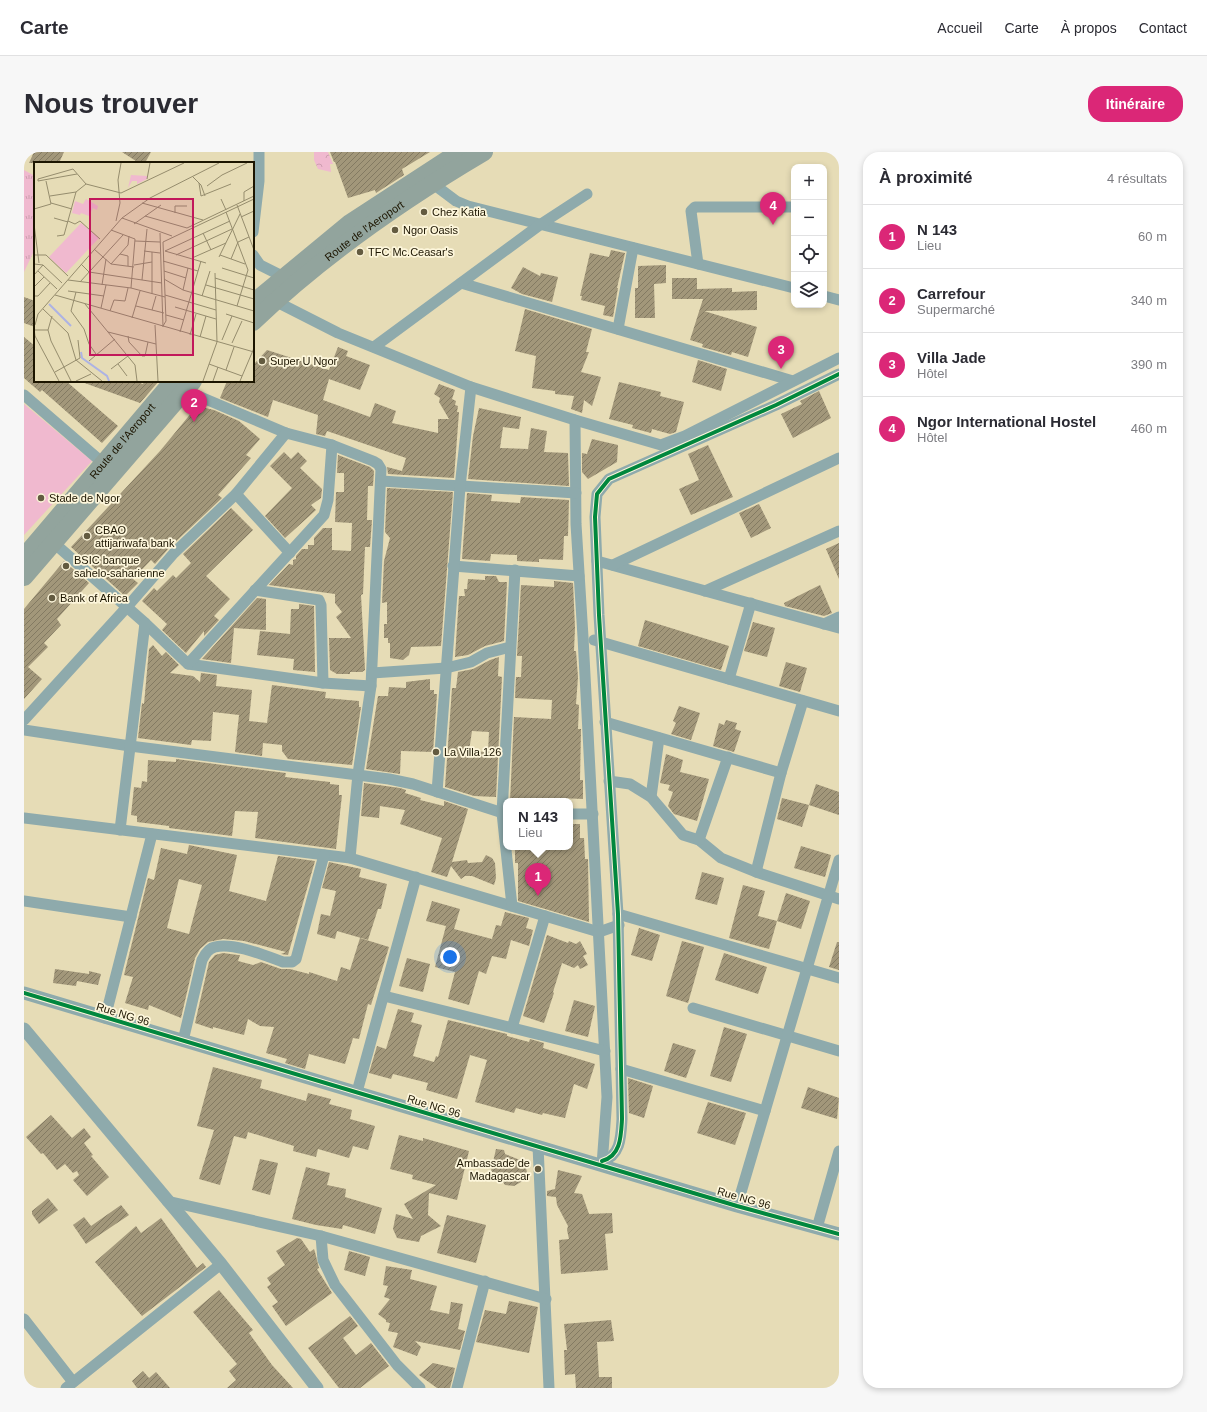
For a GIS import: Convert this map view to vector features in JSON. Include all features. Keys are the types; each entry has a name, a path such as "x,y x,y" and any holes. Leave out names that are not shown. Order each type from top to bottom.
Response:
{"highway":[{"name":"Route de l'Aeroport","path":"254,302 350,223 459,152"},
{"name":"Route de l'Aeroport","path":"254,321 275,301 354,236 432,183 484,152"},
{"name":"Route de l'Aeroport","path":"24,557 104,464 183,384"},
{"name":"Route de l'Aeroport","path":"24,576 54,543 183,384"}],"street":[{"path":"254,224 259,181 259,152"},
{"path":"432,183 456,201 468,206 791,287"},
{"path":"374,347 541,224 587,194"},
{"path":"698,264 691,212 694,207 791,207"},
{"path":"618,329 634,248"},
{"path":"254,256 260,265 284,276"},
{"path":"461,283 793,381"},
{"path":"827,297 839,300"},
{"path":"275,301 338,333 471,387 575,420 664,444 685,436 839,358"},
{"path":"602,1163 610,1158 618,1149 621,1139 621,1069 619,925 605,722 595,517 597,494 609,479 839,374"},
{"path":"183,384 286,433 332,445 376,462 382,469 371,686 358,774 350,858"},
{"path":"437,792 460,487 471,387"},
{"path":"24,395 104,464"},
{"path":"575,420 579,576 584,637 607,1097 602,1163"},
{"path":"24,720 127,608 174,553 236,494 286,433"},
{"path":"188,664 314,527 326,511 332,445"},
{"path":"613,565 839,458"},
{"path":"381,481 576,493"},
{"path":"236,494 290,553"},
{"path":"705,591 839,531"},
{"path":"54,543 145,623 188,664 323,683 371,686"},
{"path":"597,561 839,628"},
{"path":"454,566 579,576"},
{"path":"505,798 510,647 516,570"},
{"path":"255,590 320,600 323,683"},
{"path":"728,679 751,603"},
{"path":"824,624 839,617"},
{"path":"120,830 145,623"},
{"path":"584,637 839,711"},
{"path":"372,673 446,668 471,662 487,653 510,647"},
{"path":"756,872 781,773 803,700"},
{"path":"605,722 781,773"},
{"path":"24,730 130,746 358,774 412,784 503,814"},
{"path":"651,797 659,738"},
{"path":"699,840 728,758"},
{"path":"609,781 630,784 651,797 683,835 699,840 721,858 756,872 834,897"},
{"path":"573,814 593,814"},
{"path":"24,818 350,858 599,932 619,925"},
{"path":"105,1018 152,834"},
{"path":"507,850 512,906"},
{"path":"183,1041 202,960 209,950 214,947 233,947 283,962 292,962 296,959 324,855"},
{"path":"737,1206 807,968 834,897 839,860"},
{"path":"357,1092 416,877"},
{"path":"24,901 131,917"},
{"path":"618,914 839,978"},
{"path":"512,1028 545,916"},
{"name":"Rue NG 96","path":"24,993 538,1146 602,1163 737,1206 839,1234"},
{"path":"384,996 605,1051"},
{"path":"693,1008 839,1051"},
{"path":"24,1029 221,1264 317,1388"},
{"path":"621,1069 765,1111"},
{"path":"538,1146 550,1388"},
{"path":"817,1228 839,1151"},
{"path":"168,1201 321,1236 546,1299"},
{"path":"321,1236 323,1260 335,1285 398,1365 420,1388"},
{"path":"24,1319 70,1385 221,1264"},
{"path":"457,1388 485,1281"}],"green space":[{"path":"314,152 328,152 333,164 330,164 331,172 318,169 314,160"},
{"path":"24,170 34,175 34,251 24,272"},
{"name":"Stade de Ngor","path":"24,404 92,461 24,535"}],"building":[{"path":"34,152 64,152 59,162 29,163"},
{"path":"122,152 151,152 146,162 137,162"},
{"path":"330,152 430,152 402,169 404,175 376,193 375,190 348,198"},
{"path":"611,250 625,253 617,288 613,317 603,315 605,306 581,300 582,296 580,296 590,253 609,257"},
{"path":"666,265 666,283 654,284 655,318 635,318 635,288 638,288 638,266"},
{"path":"523,267 540,276 541,273 558,277 552,302 522,294 511,288"},
{"path":"672,278 697,278 697,289 732,288 732,292 757,291 757,310 704,311 757,327 748,357 732,352 731,355 702,347 703,344 690,340 703,299 672,299"},
{"path":"24,297 34,301 34,327 24,323"},
{"path":"525,309 592,329 586,352 589,352 581,372 601,377 592,406 584,400 582,413 571,409 574,396 555,394 555,391 532,388 536,356 515,351"},
{"path":"24,337 34,345 34,382 67,382 118,426 102,443 42,390 40,392 24,378"},
{"path":"338,347 348,351 346,356 370,365 360,390 329,379 323,400 370,417 375,403 396,411 392,423 438,433 438,419 449,419 439,402 440,398 434,394 439,384 455,390 452,399 456,401 455,405 458,406 457,412 459,412 454,478 388,474 387,467 402,471 406,458 327,431 325,436 316,434 318,415 273,400 268,417 220,398 227,382 254,382 254,364 267,350 329,370"},
{"path":"698,360 727,369 721,391 692,382"},
{"path":"82,382 137,382 143,384 144,382 158,382 140,403"},
{"path":"619,382 661,392 660,396 684,402 676,432 670,434 652,429 651,433 632,428 633,425 609,419"},
{"path":"819,391 831,418 793,438 781,414 802,404 800,401"},
{"path":"197,406 214,410 239,421 260,439 246,455 251,458 218,495 222,498 169,548 155,564 151,560 133,579 138,583 125,596 71,547 160,451"},
{"path":"479,408 521,417 519,429 503,427 500,448 528,449 531,428 547,431 544,452 568,453 569,486 468,479 473,436"},
{"path":"592,439 618,445 617,462 588,479 582,472 582,453 587,454"},
{"path":"708,445 733,497 691,515 679,489 699,480 688,454"},
{"path":"284,452 291,459 298,452 307,461 300,468 322,489 321,498 311,505 316,510 285,538 265,516 292,488 270,466"},
{"path":"338,455 370,467 374,471 373,486 368,486 367,520 372,520 370,547 365,547 363,594 361,595 365,670 362,672 350,672 350,674 337,674 330,670 329,638 351,638 336,617 342,612 335,603 335,594 269,585 289,564 293,565 293,560 296,559 296,556 302,549 308,549 308,545 314,545 314,538 323,528 332,528 332,550 351,551 352,523 335,522 336,492 344,492 344,473 337,473"},
{"path":"387,488 453,492 441,646 411,647 409,655 403,660 390,658 390,643 388,643 388,638 384,638 384,624 387,624 387,602 382,603 384,561 390,538 385,532"},
{"path":"467,493 492,495 491,501 520,503 521,497 569,500 568,536 564,536 563,560 539,559 539,562 517,561 517,555 491,554 490,561 462,559"},
{"path":"759,504 771,528 751,538 739,513"},
{"path":"231,508 253,530 206,576 230,599 214,616 219,620 204,636 204,631 186,653 162,630 167,624 142,601 154,588 157,591 173,575 176,578 191,563 183,554"},
{"path":"839,543 839,579 826,549"},
{"path":"64,561 89,583 57,619 61,625 44,643 48,647 28,667 42,679 24,699 24,609"},
{"path":"485,576 496,576 499,582 507,582 504,641 485,646 468,655 455,657 459,596 465,596 464,589 467,589 468,579 485,580"},
{"path":"554,581 573,583 575,628 574,651 576,651 578,677 576,704 579,705 578,729 581,729 580,780 583,780 583,799 510,798 514,717 551,719 552,700 515,698 516,677 521,677 522,656 517,656 521,585 554,587"},
{"path":"820,585 832,613 824,616 785,606 784,603"},
{"path":"257,598 266,599 266,630 234,628 231,663 202,659"},
{"path":"299,604 314,606 315,672 293,670 294,659 257,655 260,631 290,634 291,609 299,609"},
{"path":"645,620 729,646 721,670 638,646"},
{"path":"753,622 775,628 767,657 744,651"},
{"path":"153,645 162,656 166,652 179,665 170,673 193,676 200,682 201,673 217,675 216,686 252,690 249,721 267,723 272,685 326,692 325,698 359,701 359,707 361,707 352,765 288,759 282,751 282,745 263,743 262,756 235,752 239,715 213,712 211,741 192,740 191,745 138,738 142,703 144,704 149,649"},
{"path":"499,657 498,676 502,677 496,797 474,796 445,787 452,688 456,688 458,672 473,669","holes":["472,731 489,732 488,752 469,751"]},
{"path":"786,662 807,668 800,692 779,686"},
{"path":"430,679 430,690 434,690 434,694 437,694 433,752 401,751 400,774 366,769 378,696 388,696 389,687 406,688 406,682"},
{"path":"679,706 700,713 691,740 671,734 676,723 673,721"},
{"path":"726,720 737,723 735,729 741,731 734,752 713,746 719,723 724,725"},
{"path":"666,754 683,760 680,772 709,779 697,821 674,814 668,806 673,792 668,790 670,785 660,783"},
{"path":"176,759 286,773 285,777 330,782 330,784 339,785 339,795 342,795 336,849 255,838 258,812 235,811 232,836 169,828 169,826 137,822 137,816 131,815 134,787 141,788 142,781 147,782 148,760 176,762"},
{"path":"364,783 400,788 406,790 405,793 421,798 420,800 444,806 444,801 468,809 452,862 467,860 468,863 482,862 486,855 492,858 495,863 496,878 494,885 472,876 465,876 461,879 451,866 447,877 431,872 442,838 400,824 405,810 380,806 379,818 361,816"},
{"path":"816,784 839,792 839,815 809,805"},
{"path":"782,798 809,805 802,827 777,819"},
{"path":"573,824 580,824 580,838 584,838 585,859 588,859 589,922 518,901 518,863 515,863 515,850 573,850"},
{"path":"189,845 237,855 229,891 266,901 278,856 315,861 288,955 281,954 286,952 244,941 223,939 208,942 200,949 195,958 181,1018 149,1005 148,1010 125,1003 133,977 124,975 148,878 154,880 161,848 187,854","holes":["179,879 202,885 189,934 167,928"]},
{"path":"801,846 831,855 825,877 794,868"},
{"path":"329,862 361,869 359,877 387,884 381,909 378,909 368,940 337,931 335,939 317,934 321,914 330,916 336,891 322,888"},
{"path":"702,872 724,878 717,905 695,899"},
{"path":"743,885 765,891 758,916 777,921 769,949 729,938"},
{"path":"786,893 810,901 801,929 777,921"},
{"path":"432,901 460,909 454,929 492,939 496,925 501,926 505,912 529,918 526,928 533,930 529,946 511,940 506,959 492,956 486,974 479,971 469,1005 448,999 455,972 435,967 446,926 426,921"},
{"path":"639,928 660,935 652,961 631,955"},
{"path":"547,935 568,943 569,941 576,944 580,941 587,954 583,956 588,965 580,969 578,965 574,968 562,963 544,1023 523,1016"},
{"path":"360,938 389,947 371,1005 368,1004 359,1039 353,1038 345,1064 309,1054 305,1069 285,1063 287,1059 266,1053 274,1027 260,1026 248,1019 244,1035 213,1027 213,1029 195,1023 209,962 215,955 223,953 240,955 238,961 253,965 261,962 281,969 290,969 309,974 309,972 337,981 341,967 350,970"},
{"path":"682,941 704,947 688,1003 666,996"},
{"path":"837,942 839,942 839,970 829,967"},
{"path":"724,953 767,967 758,994 715,980"},
{"path":"407,958 430,964 423,992 399,986"},
{"path":"55,969 89,974 89,971 101,974 98,985 77,981 76,986 53,983"},
{"path":"574,1000 595,1006 588,1037 565,1031"},
{"path":"398,1009 414,1013 411,1022 422,1025 413,1056 434,1062 436,1056 438,1057 448,1020 507,1034 507,1036 529,1042 530,1039 544,1043 543,1048 595,1064 587,1089 574,1084 565,1118 543,1113 542,1115 516,1108 514,1113 475,1102 487,1060 470,1055 457,1099 426,1090 428,1083 393,1074 391,1079 369,1073 377,1046 386,1049"},
{"path":"724,1027 747,1034 731,1082 710,1076"},
{"path":"673,1043 696,1050 686,1078 664,1071"},
{"path":"213,1067 262,1080 260,1088 306,1101 308,1093 331,1099 329,1104 352,1110 350,1119 375,1126 368,1150 353,1146 349,1158 318,1149 316,1157 293,1151 294,1146 248,1132 246,1139 234,1136 220,1185 199,1179 214,1130 197,1126"},
{"path":"628,1078 653,1086 644,1118 629,1113"},
{"path":"808,1087 839,1098 837,1119 801,1108"},
{"path":"708,1102 746,1113 735,1145 697,1133"},
{"path":"51,1115 72,1138 84,1128 91,1137 84,1143 93,1155 91,1156 109,1177 87,1196 73,1180 79,1175 77,1171 73,1173 65,1164 57,1170 43,1153 41,1154 26,1137"},
{"path":"399,1135 423,1141 423,1138 469,1151 457,1200 429,1193 428,1215 441,1226 421,1236 419,1242 397,1238 393,1229 396,1214 413,1219 404,1204 436,1185 412,1179 413,1175 390,1169"},
{"path":"496,1149 504,1150 505,1154 525,1162 528,1178 514,1186 505,1185 499,1176 491,1171"},
{"path":"260,1159 278,1163 270,1195 252,1190"},
{"path":"306,1167 330,1173 327,1185 346,1189 345,1197 382,1208 375,1234 343,1225 342,1229 292,1219"},
{"path":"558,1170 582,1176 574,1193 582,1194 589,1214 612,1213 613,1233 605,1234 608,1270 561,1274 559,1240 569,1239 567,1230 568,1226 557,1205 556,1197 547,1196 547,1191 555,1189"},
{"path":"48,1198 58,1210 39,1224 32,1214 32,1211"},
{"path":"121,1205 129,1215 86,1244 73,1225 84,1217 91,1226"},
{"path":"447,1215 486,1225 476,1263 437,1253"},
{"path":"161,1218 197,1268 203,1263 206,1267 142,1316 95,1262 136,1226 141,1233"},
{"path":"297,1238 301,1239 310,1252 314,1249 319,1268 317,1269 332,1293 286,1326 272,1306 278,1302 267,1287 271,1284 267,1278 285,1265 276,1251"},
{"path":"349,1251 370,1257 365,1276 344,1270"},
{"path":"386,1266 412,1270 410,1279 437,1286 430,1310 449,1314 451,1302 463,1304 458,1329 465,1331 460,1350 415,1341 421,1347 417,1356 393,1347 398,1333 388,1331 390,1323 386,1322 386,1320 378,1314 390,1299 384,1297 388,1286 383,1285"},
{"path":"219,1290 253,1330 249,1333 272,1365 293,1388 227,1388 236,1380 229,1371 237,1364 193,1312"},
{"path":"509,1301 538,1307 529,1353 476,1342 485,1310 506,1314"},
{"path":"350,1316 358,1326 343,1338 356,1355 371,1343 389,1366 360,1388 339,1388 308,1348"},
{"path":"611,1320 614,1341 597,1342 599,1377 612,1377 612,1388 576,1388 575,1374 565,1375 564,1350 567,1350 564,1324"},
{"path":"433,1363 455,1368 450,1388 437,1388 419,1375"},
{"path":"143,1371 149,1378 156,1372 170,1388 137,1388 132,1381"}],"cycle path":[{"path":"602,1161 613,1155 619,1144 622,1119 618,914 599,615 595,517 597,494 609,479 776,405 839,374"},
{"path":"24,993 737,1206 839,1234"}],"place":[{"name":"Chez Katia","path":"424,212"},
{"name":"Ngor International Hostel","path":"773,225"},
{"name":"Ngor Oasis","path":"395,230"},
{"name":"TFC Mc.Ceasar's","path":"360,252"},
{"name":"Super U Ngor","path":"262,361"},
{"name":"Villa Jade","path":"781,369"},
{"name":"Carrefour","path":"194,422"},
{"name":"Stade de Ngor","path":"41,498"},
{"name":"CBAO attijariwafa bank","path":"87,536"},
{"name":"BSIC banque sahelo-saharienne","path":"66,566"},
{"name":"Bank of Africa","path":"52,598"},
{"name":"La Villa 126","path":"436,752"},
{"name":"N 143","path":"538,896"},
{"name":"Ambassade de Madagascar","path":"538,1169"}]}
